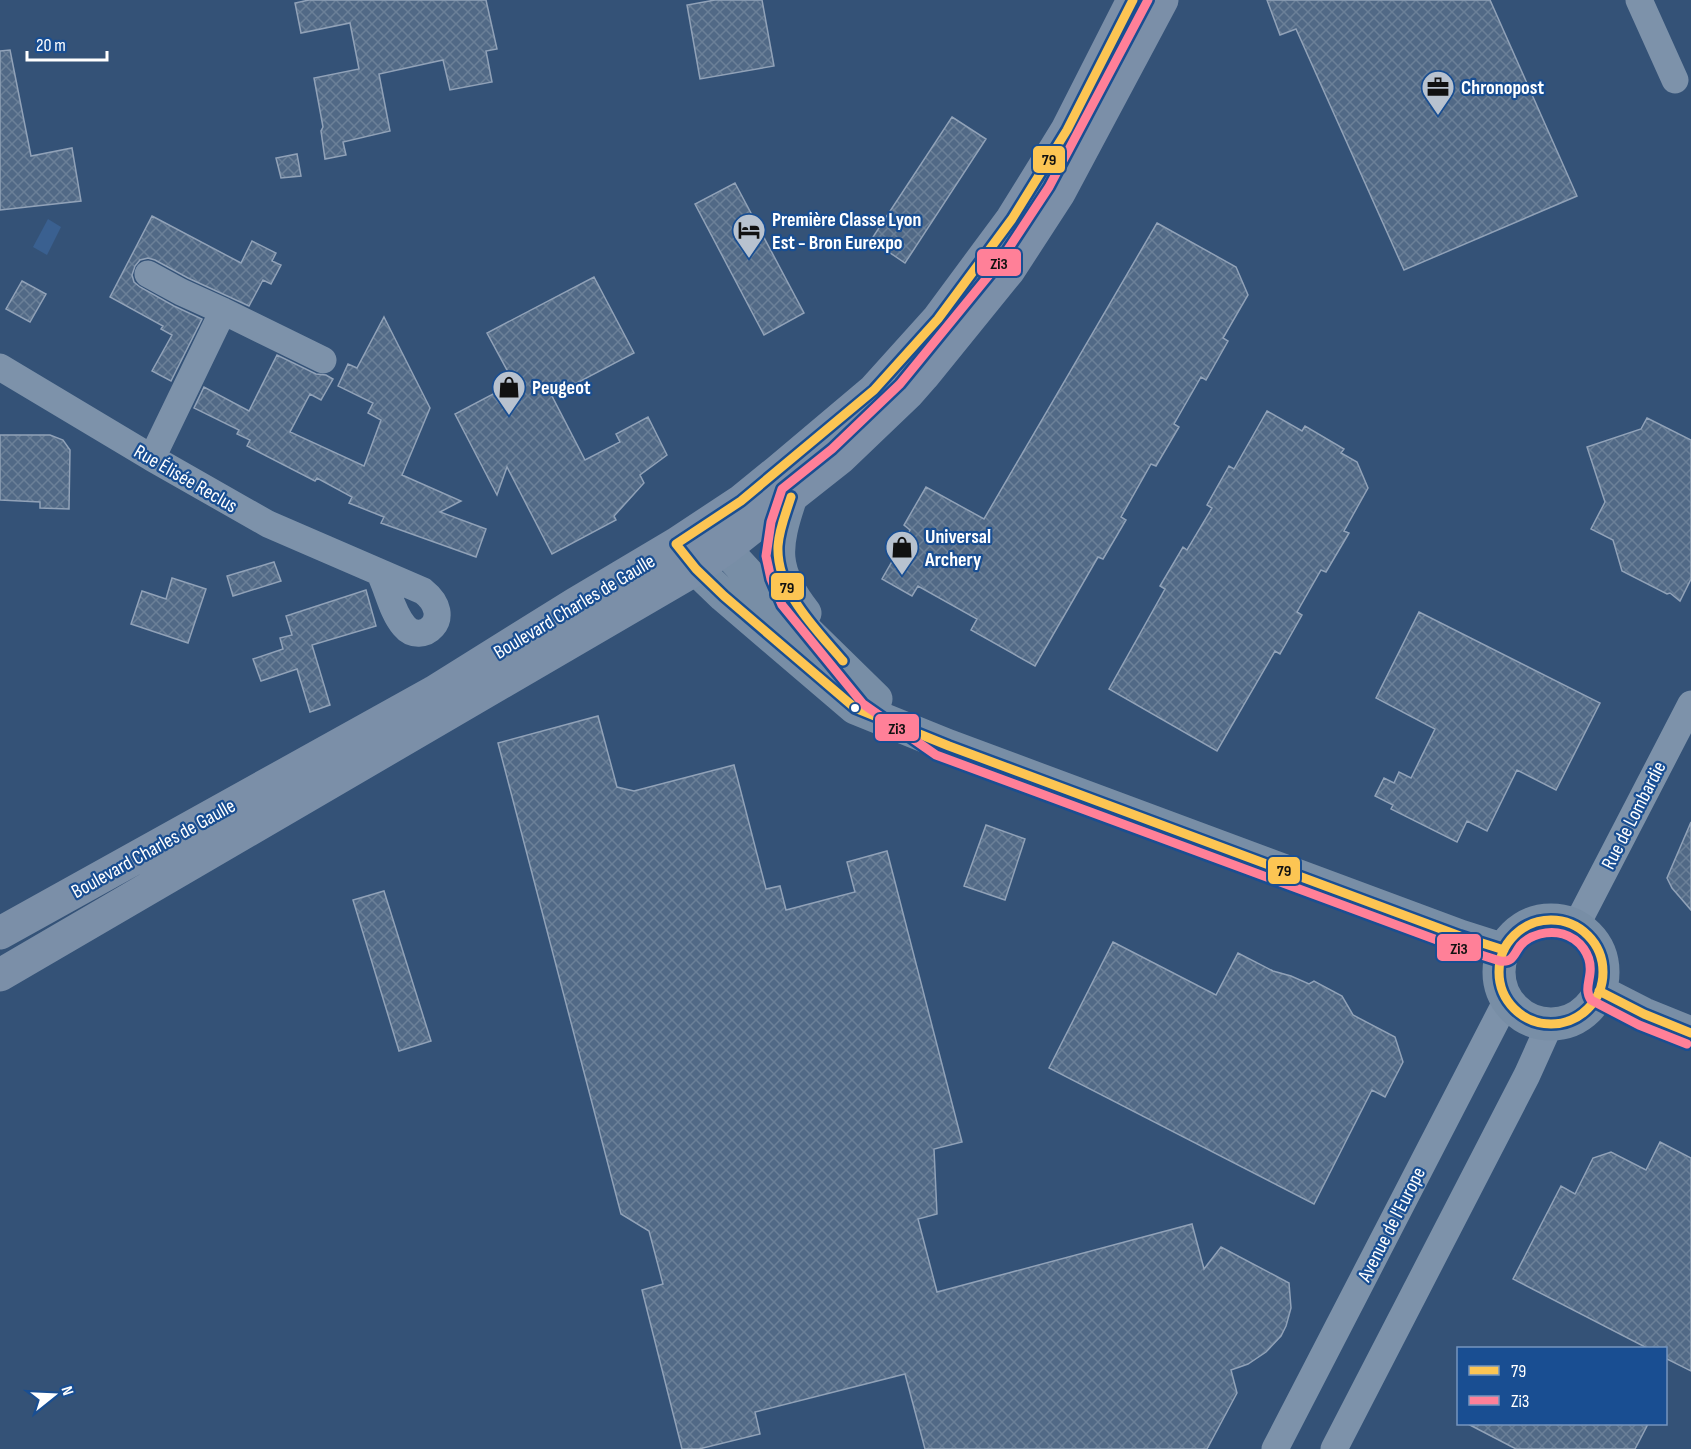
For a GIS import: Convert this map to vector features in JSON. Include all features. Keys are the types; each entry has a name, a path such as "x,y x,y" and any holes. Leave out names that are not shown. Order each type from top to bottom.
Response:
{"main road":[{"name":"Boulevard Charles de Gaulle","path":"715,537 741,501 874,390 938,319 1012,219 1067,130 1133,0"},
{"name":"Boulevard Charles de Gaulle","path":"0,933 434,692 575,604 686,556 715,537 791,497 840,458 909,392 1009,270 1059,193 1162,0"},
{"path":"0,975 686,556"}],"street":[{"path":"1639,0 1675,80"},
{"path":"148,274 323,360"},
{"path":"152,458 224,311"},
{"name":"Rue Élisée Reclus","path":"0,367 268,524 380,574"},
{"path":"791,497 782,526 778,555 782,575 792,598 872,696"},
{"path":"715,537 872,696 941,744"},
{"path":"686,556 724,596 855,708 941,744 1460,936 1504,950"},
{"name":"Rue de Lombardie","path":"1576,926 1691,704"},
{"path":"1542,920 1560,920 1576,926 1588,935 1597,947 1602,962 1603,977 1599,991 1591,1005 1580,1015 1565,1022 1550,1024 1533,1021 1518,1012 1507,1000 1500,984 1499,967 1504,950 1513,936 1526,926 1542,920"},
{"path":"1599,991 1691,1034"},
{"name":"Avenue de l'Europe","path":"1275,1449 1507,1000"},
{"path":"1334,1449 1527,1075 1550,1024"}],"water":[{"path":"48,219 61,227 47,255 33,247"}],"building":[{"path":"309,0 486,0 497,49 486,51 492,82 450,90 443,60 379,74 390,131 343,142 346,155 325,159 321,131 323,127 314,78 359,69 350,23 301,33 295,3"},
{"path":"715,0 762,0 774,66 700,79 687,5"},
{"name":"Chronopost","path":"1267,0 1490,0 1577,196 1404,270 1296,29 1280,35"},
{"path":"10,50 31,156 72,148 81,201 0,210 0,51"},
{"path":"952,117 986,139 905,263 871,240"},
{"path":"297,154 301,176 281,178 276,158"},
{"name":"Première Classe Lyon Est - Bron Eurexpo","path":"735,183 804,313 764,335 695,204"},
{"path":"152,216 241,263 252,241 276,253 272,261 281,265 271,284 263,280 249,306 155,260 148,258 140,260 132,275 134,282 174,306 202,319 171,381 152,371 172,335 161,329 163,326 110,297"},
{"path":"1157,223 1236,267 1248,295 1223,338 1228,341 1206,380 1201,377 1174,424 1179,427 1156,466 1151,464 1121,517 1126,520 1103,559 1098,557 1035,666 971,630 977,619 918,586 912,596 882,579 910,530 904,525 926,487 984,519"},
{"name":"Peugeot","path":"594,277 634,353 552,396 585,460 620,442 616,434 648,417 667,455 640,475 644,483 614,516 616,520 552,554 507,467 497,495 455,414 514,383 487,333"},
{"path":"22,281 46,294 30,322 6,309"},
{"path":"384,317 430,408 402,475 461,501 440,512 486,529 476,557 381,523 384,517 349,503 352,497 247,446 250,440 237,434 239,430 194,408 204,387 249,411 277,355 316,374 326,375 333,379 321,400 310,394 290,432 364,466 381,420 368,413 373,403 338,386 348,364 357,368"},
{"path":"1267,411 1302,431 1305,426 1344,449 1341,453 1357,462 1368,488 1344,531 1349,533 1326,572 1321,570 1297,612 1302,615 1280,654 1275,651 1217,751 1109,689 1165,589 1160,586 1183,547 1187,550 1212,508 1207,505 1229,466 1234,469"},
{"path":"1647,418 1691,440 1691,579 1680,601 1670,593 1667,594 1622,571 1613,540 1591,529 1605,502 1587,447 1641,429"},
{"path":"0,435 50,435 63,440 70,450 69,509 40,508 40,502 0,500"},
{"path":"274,562 281,581 233,596 227,576"},
{"path":"172,578 206,589 188,643 131,624 142,591 166,599"},
{"path":"366,590 376,626 312,645 330,705 310,712 297,669 261,681 253,659 283,649 280,638 292,635 286,616"},
{"path":"1419,612 1600,703 1556,790 1517,770 1487,831 1467,821 1457,842 1391,809 1393,805 1375,796 1384,778 1394,783 1399,772 1411,778 1435,729 1376,698"},
{"path":"598,716 617,787 634,791 734,765 766,889 780,886 786,910 855,892 847,862 887,851 962,1142 934,1149 937,1214 918,1219 937,1292 1192,1224 1204,1269 1221,1247 1289,1283 1291,1308 1286,1326 1281,1336 1266,1352 1248,1364 1231,1370 1237,1393 1207,1449 925,1449 905,1374 755,1412 760,1434 699,1449 682,1449 642,1290 663,1284 649,1231 621,1214 498,743"},
{"path":"1691,822 1691,910 1672,888 1667,878"},
{"path":"986,825 1025,839 1005,900 964,886"},
{"path":"384,891 431,1041 399,1051 353,900"},
{"path":"1113,942 1216,995 1238,953 1273,971 1309,984 1314,981 1342,996 1353,1015 1395,1037 1403,1062 1385,1097 1372,1090 1314,1204 1049,1068"},
{"path":"1660,1142 1691,1158 1691,1371 1667,1359 1667,1347 1645,1347 1513,1279 1561,1186 1575,1194 1593,1158 1611,1152 1646,1170"},
{"path":"1470,1425 1647,1425 1635,1449 1516,1449"}],"transit line":[{"name":"79","path":"676,544 741,501 874,390 938,319 1012,219 1067,130 1133,0"},
{"name":"Zi3","path":"1148,0 1049,187 999,263 900,384 832,449 782,489 771,522 766,556 771,579 782,605 863,704 936,755 1456,947 1500,961 1508,961 1524,942 1534,936 1546,933 1569,936 1580,944 1587,954 1590,966 1588,990 1591,1000 1639,1025 1687,1044"},
{"name":"79","path":"791,497 781,527 778,546 779,563 791,594 800,608 843,661"},
{"name":"79","path":"676,544 696,569 724,596 855,708 949,746 1460,936 1504,950"},
{"name":"79","path":"1551,920 1571,924 1588,935 1599,952 1603,972 1599,992 1588,1009 1571,1020 1551,1024 1531,1020 1514,1009 1503,992 1499,972 1503,952 1514,935 1531,924 1551,920"},
{"name":"79","path":"1599,991 1644,1014 1691,1033"}],"place":[{"name":"Chronopost","path":"1438,116"},
{"name":"Première Classe Lyon Est - Bron Eurexpo","path":"749,259"},
{"name":"Peugeot","path":"509,416"},
{"name":"Universal Archery","path":"902,576"}]}
